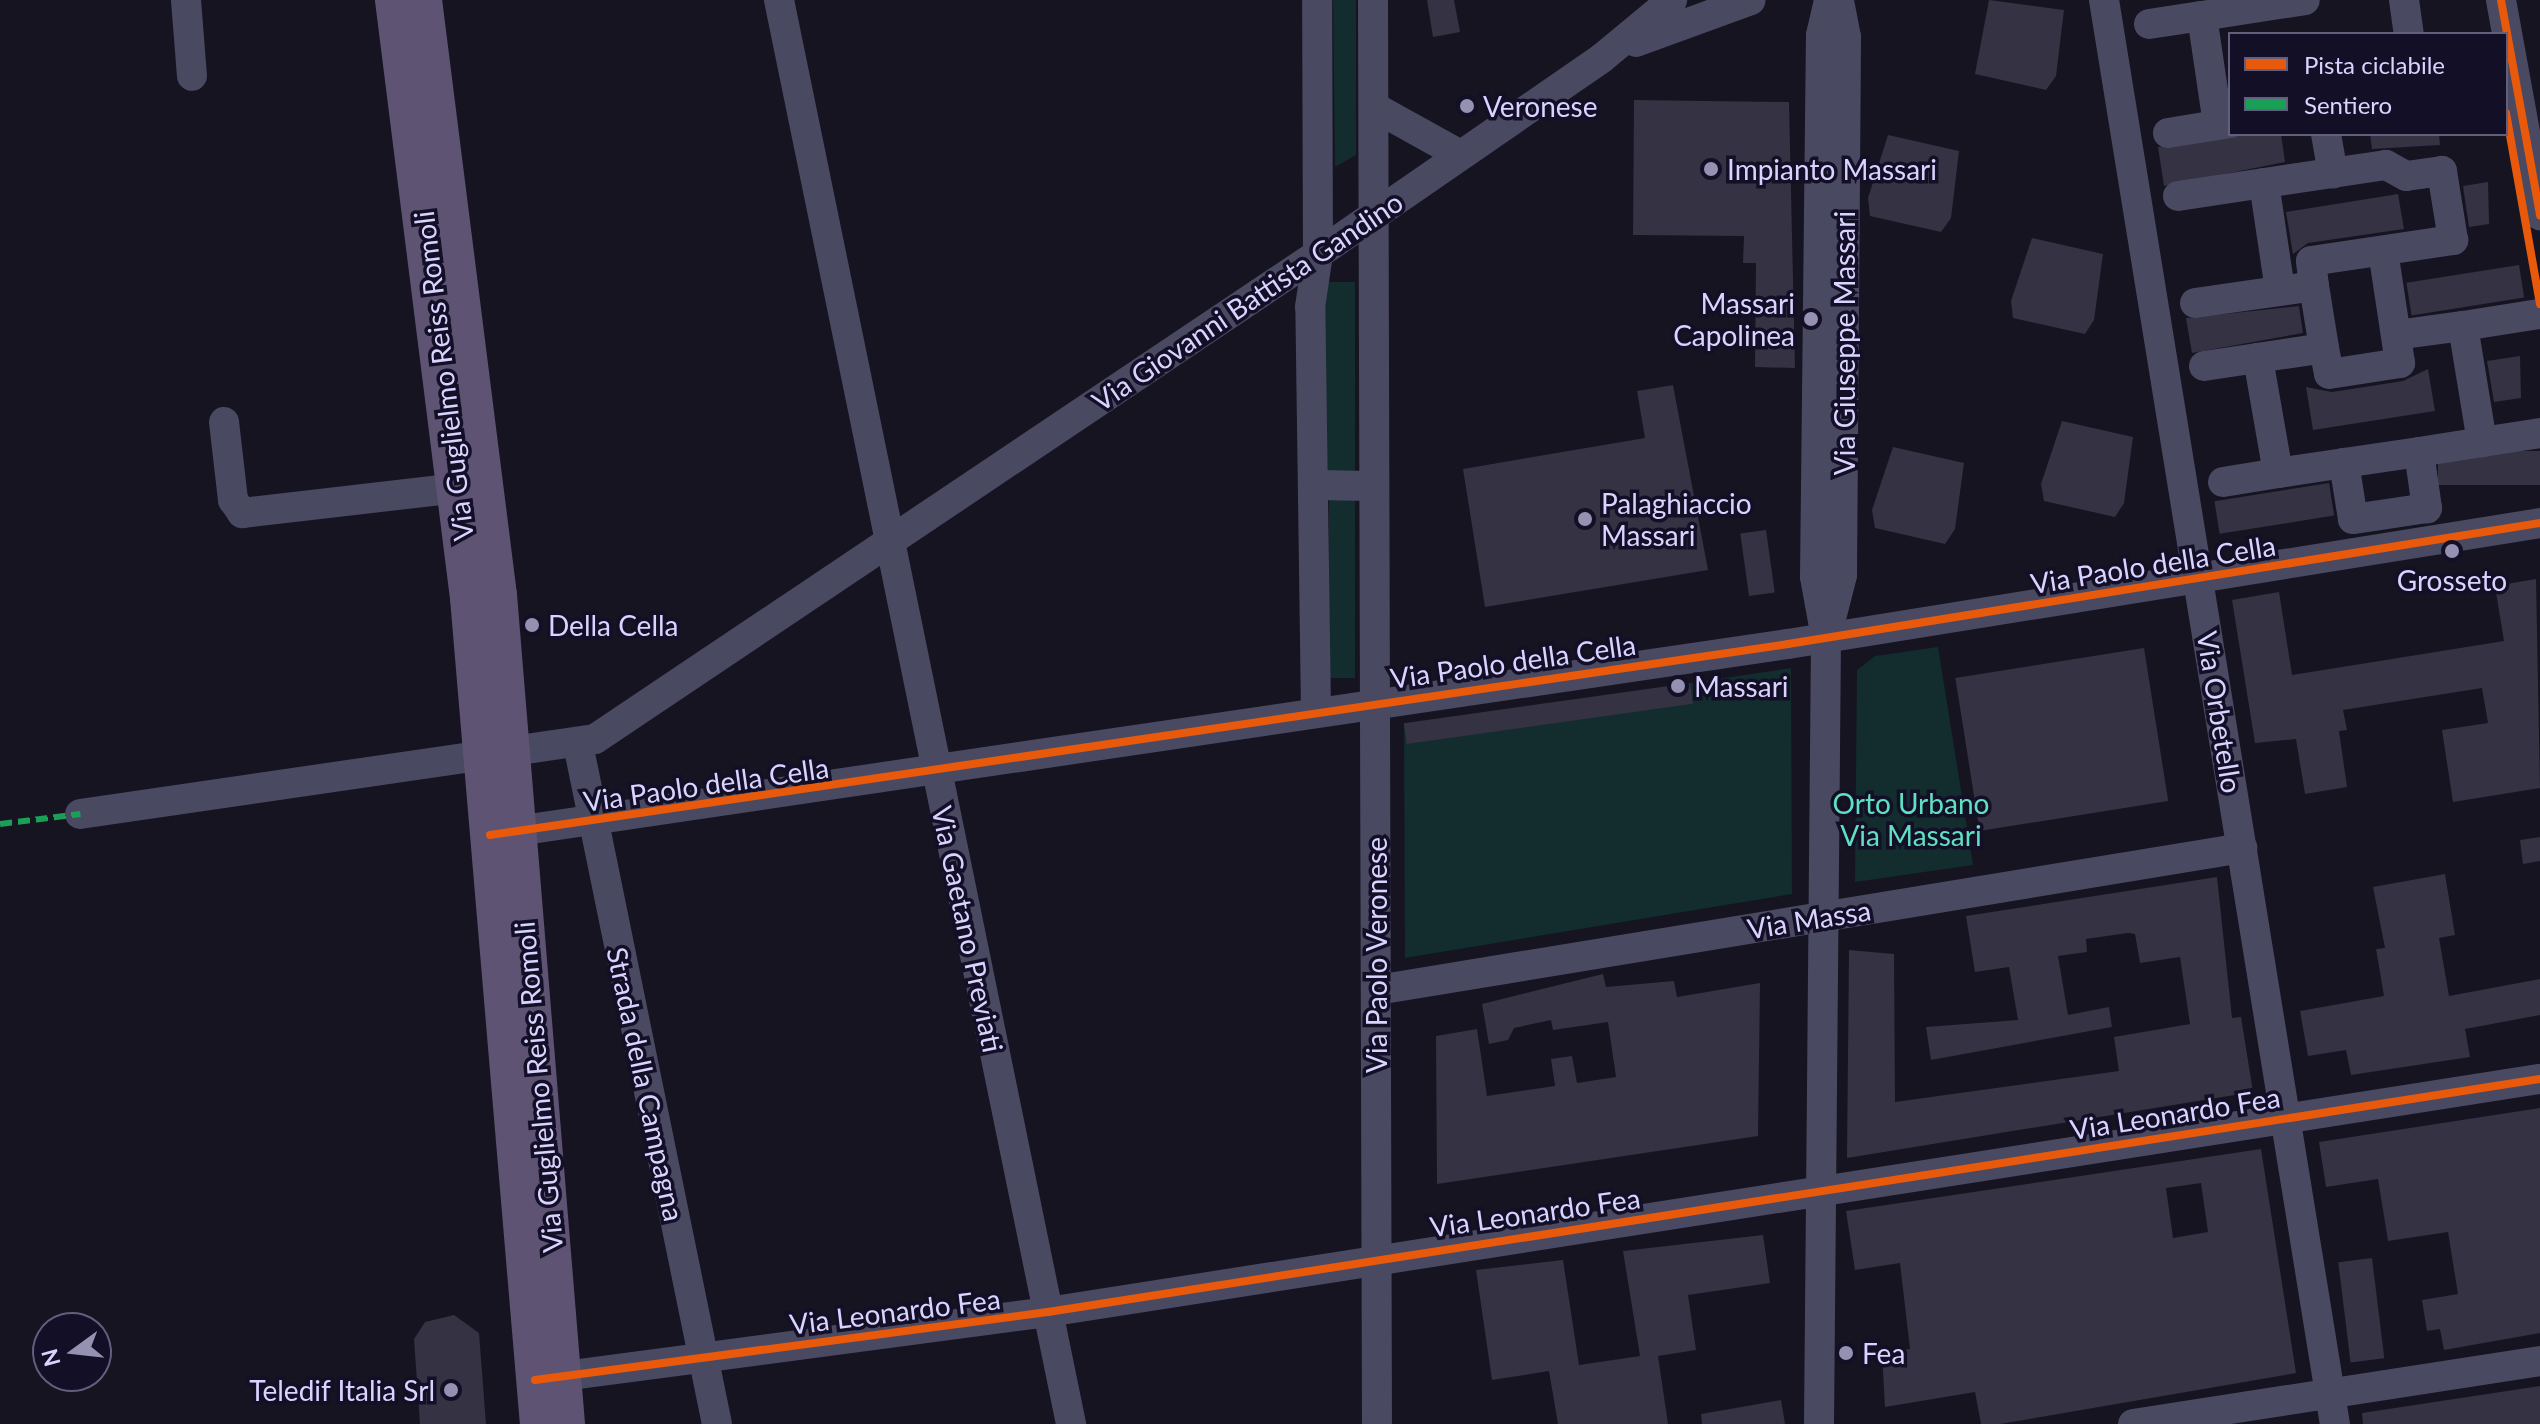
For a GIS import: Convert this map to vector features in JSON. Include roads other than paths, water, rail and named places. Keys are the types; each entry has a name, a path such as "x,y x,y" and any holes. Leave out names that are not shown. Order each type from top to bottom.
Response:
{"main road":[{"name":"Via Guglielmo Reiss Romoli","path":"394,0 471,487"},
{"name":"Via Guglielmo Reiss Romoli","path":"423,0 498,751 548,1378 539,1424"},
{"name":"Via Guglielmo Reiss Romoli","path":"548,1378 566,1424"}],"street":[{"path":"186,0 192,76"},
{"path":"779,0 892,544"},
{"path":"1316,712 1317,485 1310,307 1318,254 1317,0"},
{"name":"Via Paolo Veronese","path":"1373,0 1377,212 1370,486 1376,704 1377,1424"},
{"path":"1671,13 1709,0"},
{"name":"Via Giovanni Battista Gandino","path":"498,751 578,744 892,544 1318,254 1457,153 1671,13 1751,0"},
{"name":"Via Giuseppe Massari","path":"1819,1424 1826,638 1815,577 1821,35 1829,0"},
{"name":"Via Giuseppe Massari","path":"1826,638 1842,575 1846,37 1839,0"},
{"name":"Via Orbetello","path":"2104,0 2335,1424"},
{"path":"2149,24 2268,3 2305,0"},
{"path":"2404,0 2409,32"},
{"path":"2501,0 2505,32"},
{"path":"2168,133 2224,124 2202,16"},
{"path":"2508,57 2540,215"},
{"path":"1374,107 1457,153"},
{"path":"2326,136 2333,173"},
{"path":"2178,196 2386,165 2406,176 2442,171 2453,240 2311,261 2329,374 2400,363 2383,251"},
{"path":"2264,183 2280,290"},
{"path":"2195,303 2314,286"},
{"path":"2396,335 2540,314"},
{"path":"2463,326 2482,442"},
{"path":"2204,366 2324,348"},
{"path":"2258,358 2278,473"},
{"path":"224,422 233,500 242,513 471,487"},
{"path":"2223,482 2540,433"},
{"path":"2344,463 2353,519 2427,508 2419,452"},
{"path":"1317,485 1370,486"},
{"name":"Via Paolo della Cella","path":"504,833 590,824 1316,712 1826,638 2540,523"},
{"name":"Via Gaetano Previati","path":"892,544 935,772 1048,1312"},
{"name":"Strada della Campagna","path":"578,744 590,824 717,1424"},
{"path":"80,814 498,751"},
{"name":"Via Massa","path":"1377,990 2242,848"},
{"name":"Via Leonardo Fea","path":"548,1378 1048,1312 1376,1257 1823,1192 2540,1079"},
{"path":"1048,1312 1071,1424"},
{"path":"2133,1424 2540,1361"}],"place":[{"name":"Veronese","path":"1467,106"},
{"name":"Impianto Massari","path":"1711,169"},
{"name":"Massari Capolinea","path":"1811,319"},
{"name":"Palaghiaccio Massari","path":"1585,519"},
{"name":"Grosseto","path":"2452,551"},
{"name":"Della Cella","path":"532,625"},
{"name":"Massari","path":"1678,686"},
{"name":"Fea","path":"1846,1353"},
{"name":"Teledif Italia Srl","path":"451,1390"}],"park label":[{"name":"Orto Urbano Via Massari","path":"1911,819"}]}
